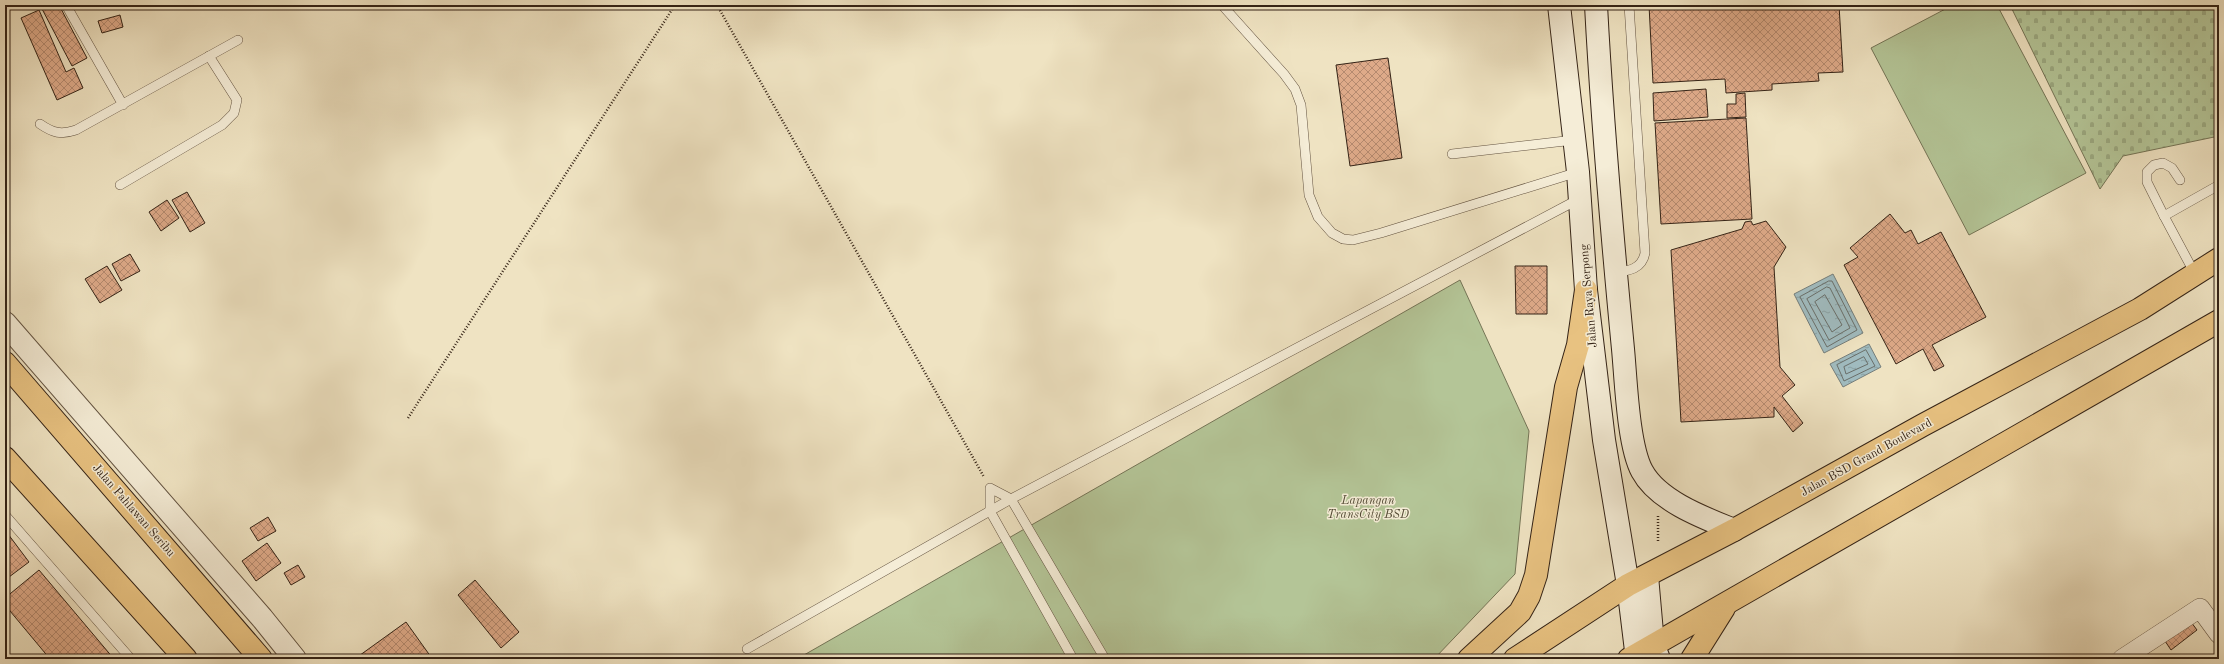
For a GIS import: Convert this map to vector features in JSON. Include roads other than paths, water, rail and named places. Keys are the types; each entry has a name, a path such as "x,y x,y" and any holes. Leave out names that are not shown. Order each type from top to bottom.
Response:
{"main road":[{"name":"Jalan Raya Serpong","path":"1559,5 1578,172 1586,290 1604,440 1638,581 1643,655"},
{"path":"1596,5 1616,272 1634,446 1642,471 1650,483 1662,494 1703,517 1734,530"},
{"name":"Jalan BSD Grand Boulevard","path":"1515,659 1638,581 1734,530 1923,425 2140,309 2196,275 2219,259"},
{"path":"1469,659 1520,612 1529,596 1536,575 1566,387 1578,345 1586,290"},
{"path":"1643,655 1728,602 2068,409 2219,321"},
{"path":"5,323 257,612 295,659"},
{"name":"Jalan Pahlawan Seribu","path":"5,363 261,659"},
{"path":"5,458 186,659"},
{"path":"1692,659 1693,653 1728,602"}],"street":[{"path":"2122,659 2200,608 2219,634"}],"lane":[{"path":"66,5 123,105"},
{"path":"1222,5 1284,74 1295,89 1301,105 1308,195 1318,217 1332,233 1343,239 1353,240 1381,233 1578,172"},
{"path":"1616,272 1636,268 1644,258 1645,253 1629,5"},
{"path":"40,124 51,132 63,134 76,130 238,40"},
{"path":"120,186 222,125 234,113 237,100 209,56"},
{"path":"1452,154 1574,140"},
{"path":"2180,180 2172,168 2163,163 2154,165 2147,172 2147,182 2196,275"},
{"path":"2164,216 2219,185"},
{"path":"746,649 1011,499 1580,199"},
{"path":"1073,659 990,511 990,488 1011,499 1105,659"},
{"path":"5,515 131,659"}],"water":[{"path":"1833,274 1863,333 1824,353 1794,294"},
{"path":"1869,344 1881,367 1843,387 1830,364"}],"park label":[{"name":"Lapangan TransCity BSD","path":"1368,507"}]}
